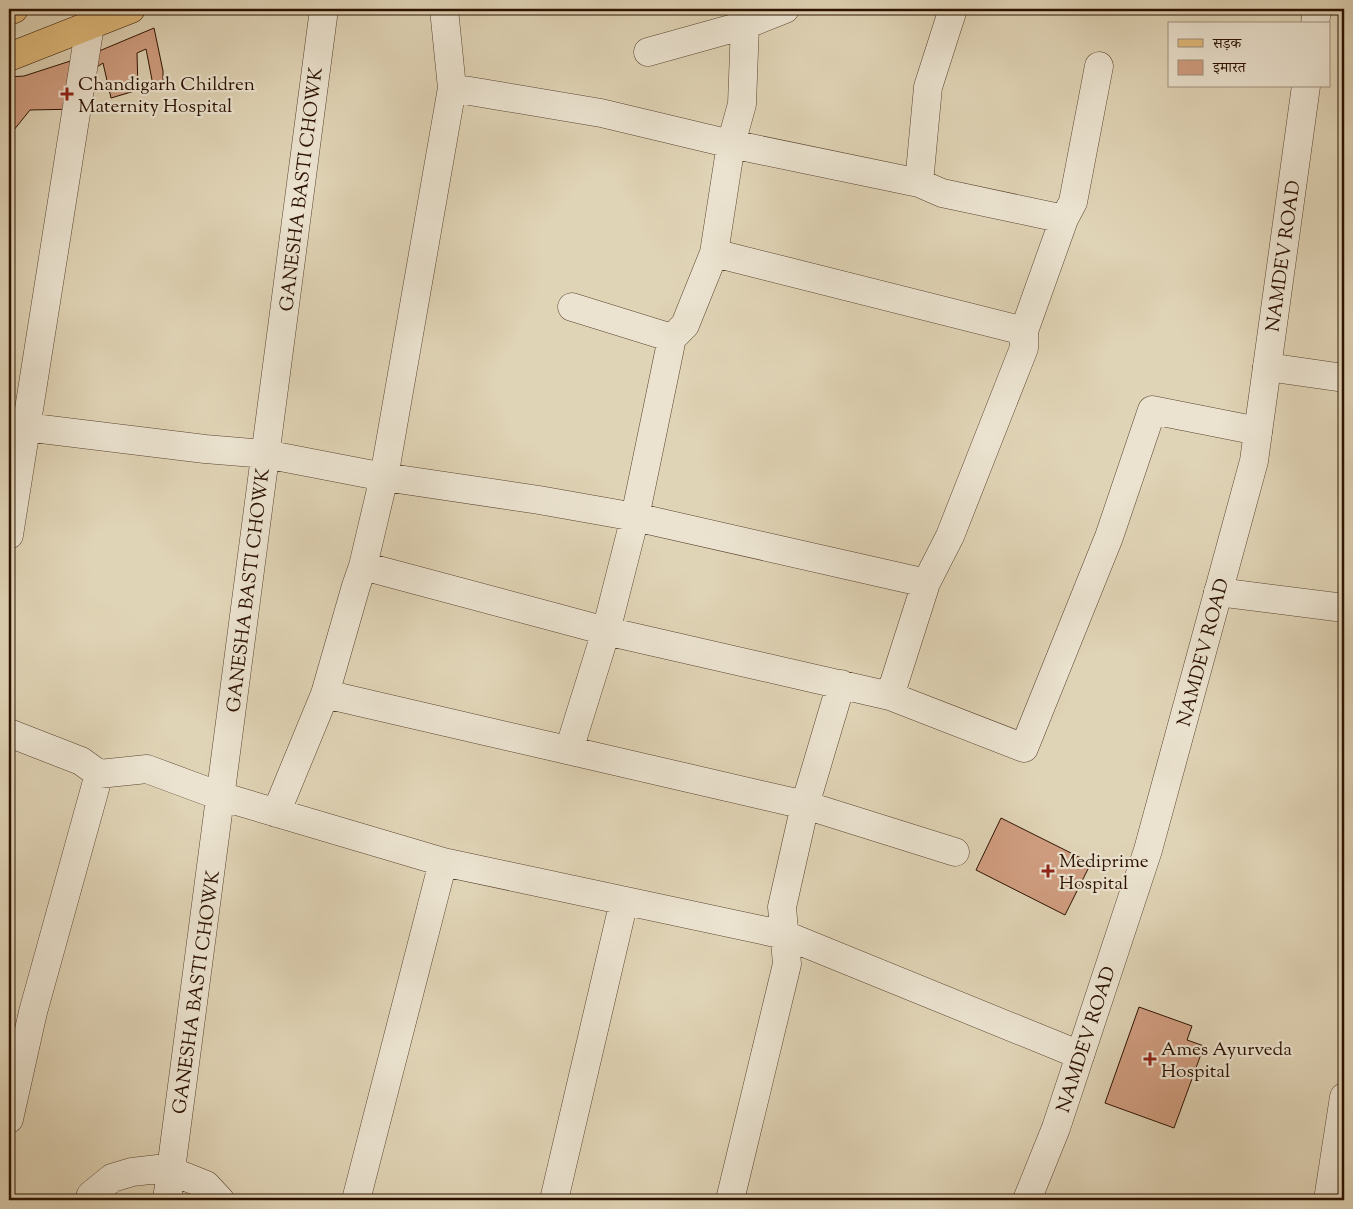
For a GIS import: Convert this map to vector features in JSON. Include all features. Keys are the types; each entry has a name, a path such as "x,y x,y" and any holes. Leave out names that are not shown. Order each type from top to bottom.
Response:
{"main road":[{"path":"9,11 14,9"},
{"path":"9,57 131,9"}],"street":[{"name":"GANESHA BASTI CHOWK","path":"167,1200 324,9"},
{"path":"276,813 326,694 363,566 384,477 452,88 444,9"},
{"path":"648,52 746,25 785,9"},
{"path":"919,183 928,87 953,9"},
{"path":"1315,22 1317,9"},
{"path":"9,535 90,25"},
{"path":"570,750 606,631 635,517 672,338 685,325 714,253 731,144 742,104 746,25"},
{"path":"890,696 926,583 950,536 1024,348 1024,331 1064,219 1073,202 1099,66"},
{"path":"452,88 601,113 731,144 919,183 942,193 1064,219"},
{"name":"NAMDEV ROAD","path":"1027,1200 1056,1128 1148,850 1254,461 1306,88"},
{"path":"714,253 1024,331"},
{"path":"572,308 672,338"},
{"path":"1267,367 1344,378"},
{"path":"363,566 606,631 890,696 1024,748 1109,537 1152,410 1258,431"},
{"path":"25,427 205,449 265,454 384,477 539,500 635,517 926,583"},
{"path":"1218,592 1344,608"},
{"path":"730,1200 786,964 782,907 805,805 841,684"},
{"path":"326,694 805,805 955,852"},
{"path":"9,733 81,761 98,774 148,769 220,796 443,862 784,935 1080,1054"},
{"path":"9,1119 33,1012 98,774"},
{"path":"356,1200 443,862"},
{"path":"554,1200 624,901"},
{"path":"1328,1200 1344,1097"},
{"path":"89,1200 91,1195 112,1178 158,1169 171,1171 206,1185 220,1200"}],"building":[{"path":"154,28 163,71 163,85 153,85 146,49 137,53 138,90 111,98 103,63 88,73 79,109 30,110 9,136 9,77 24,76 92,54"},
{"path":"1001,818 1091,863 1065,915 976,870"},
{"path":"1139,1007 1192,1026 1187,1040 1204,1046 1174,1128 1105,1103"}],"place":[{"name":"Chandigarh Children Maternity Hospital","path":"67,94"},
{"name":"Mediprime Hospital","path":"1048,871"},
{"name":"Ames Ayurveda Hospital","path":"1150,1059"}]}
